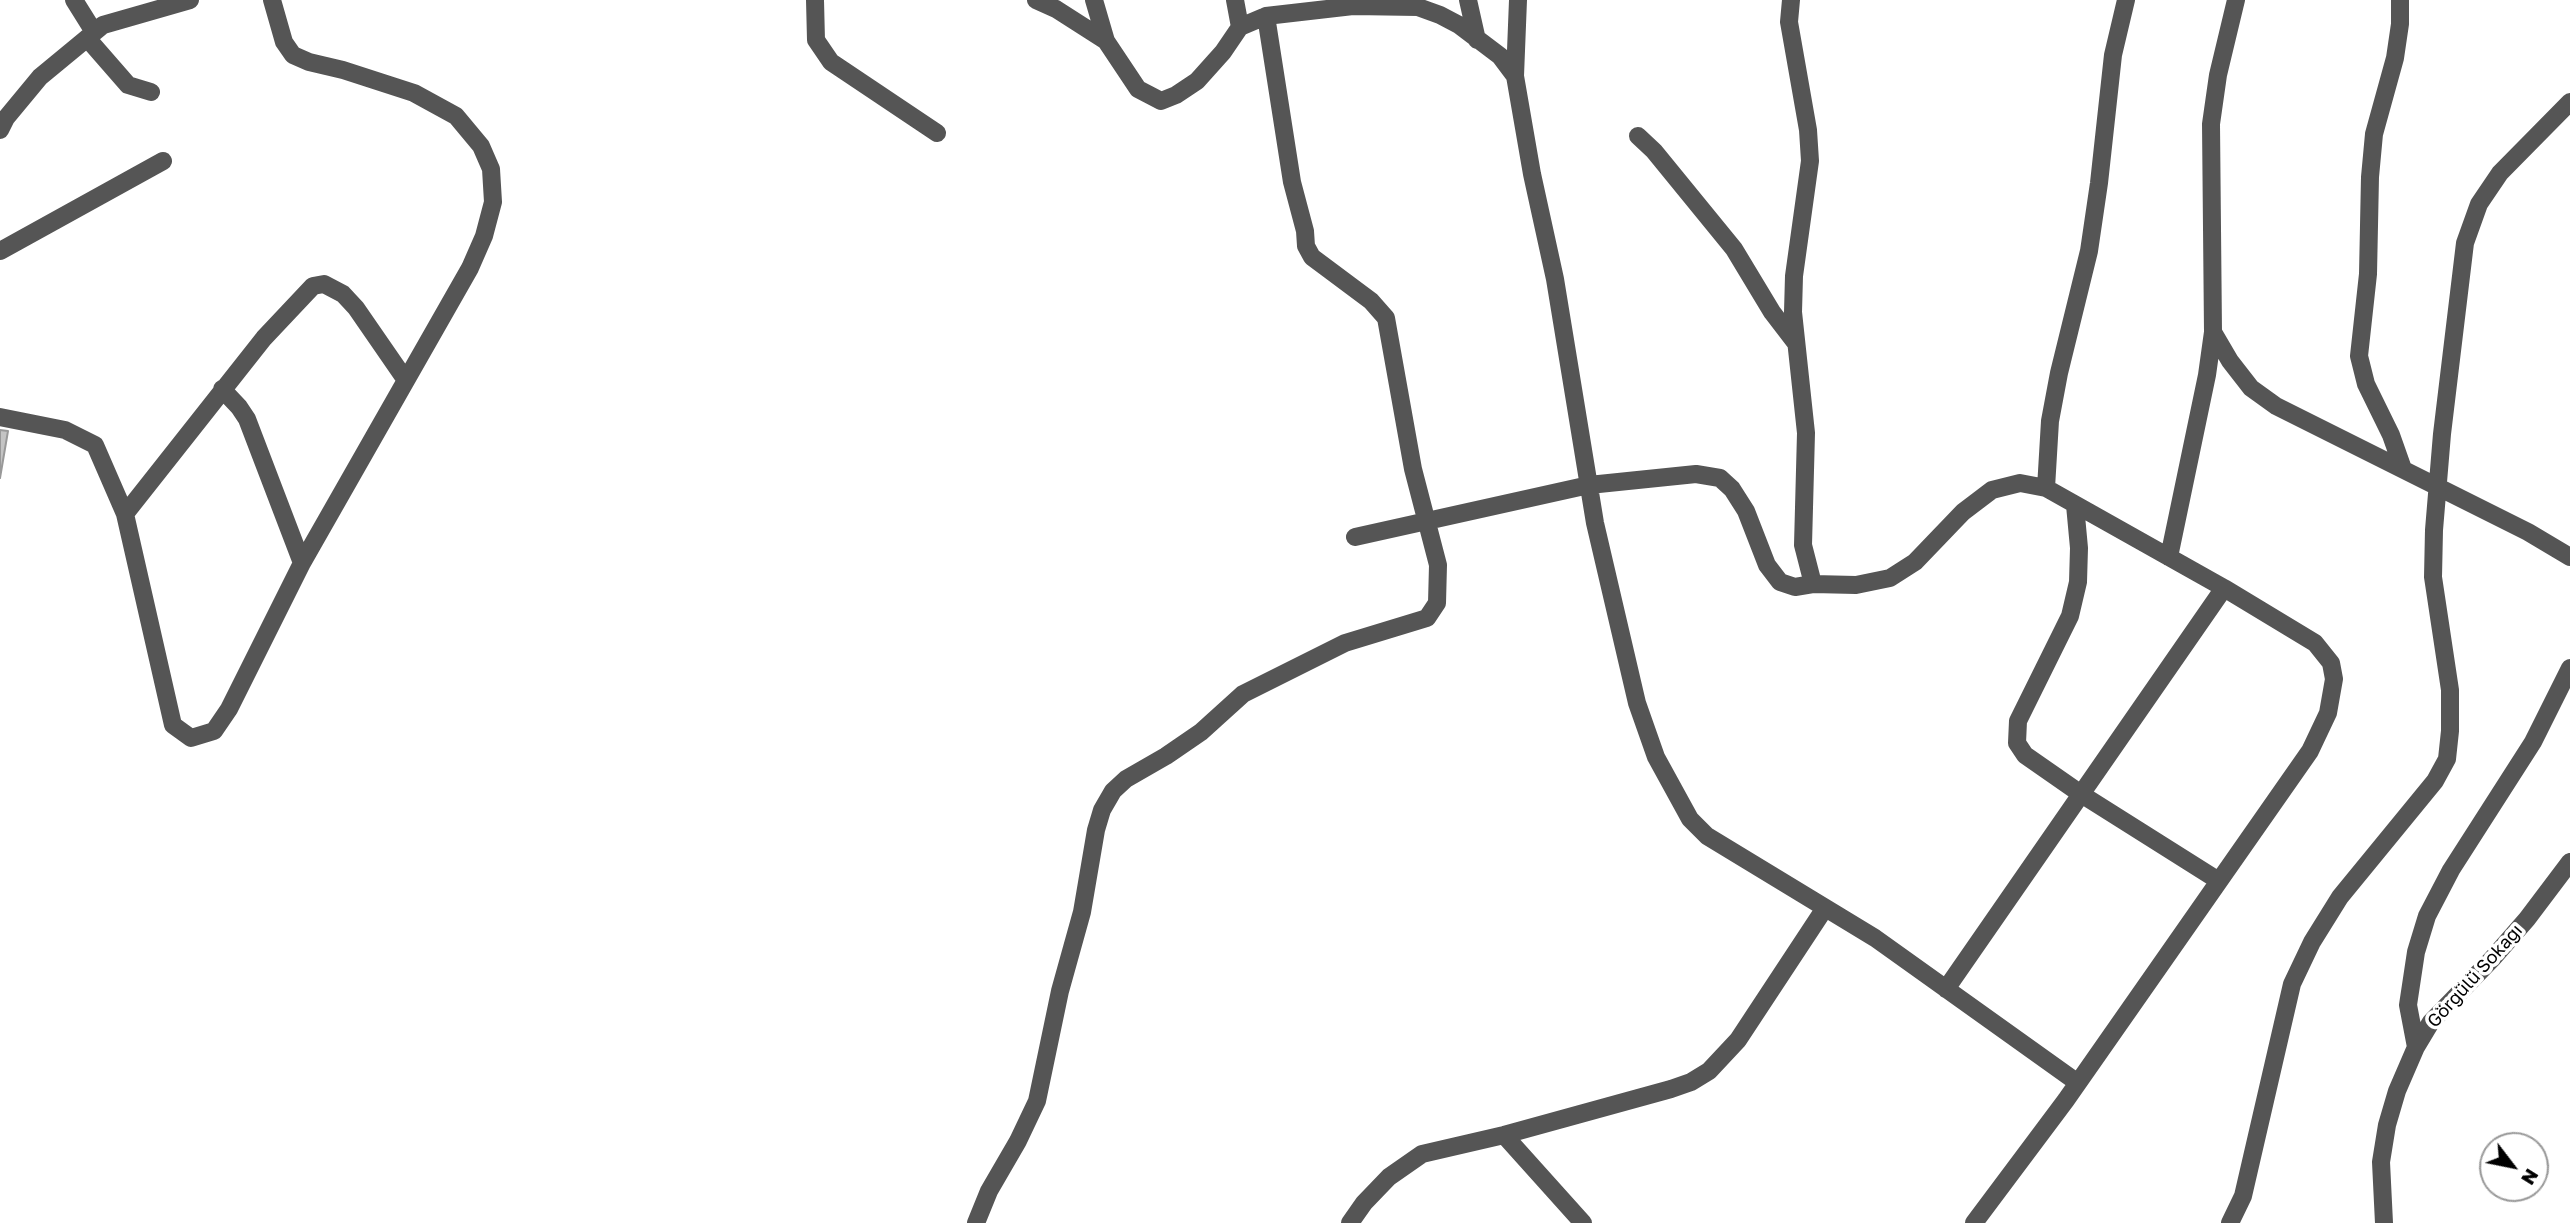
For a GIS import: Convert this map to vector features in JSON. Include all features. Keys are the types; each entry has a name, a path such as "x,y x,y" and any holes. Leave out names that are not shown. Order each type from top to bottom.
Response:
{"street":[{"path":"74,0 91,35 128,85 151,92"},
{"path":"0,130 6,118 40,77 103,25 190,0"},
{"path":"0,416 65,430 95,445 125,513 173,724 191,738 214,731 229,709 302,563 470,268 484,236 493,202 491,169 481,146 456,116 414,93 293,55 284,42 272,0"},
{"path":"815,0 817,40 831,62 937,133"},
{"path":"1036,0 1056,9 1106,41"},
{"path":"1094,0 1106,41 1138,89 1161,101 1197,81 1223,52 1240,27 1266,16 1334,4 1418,6 1459,25 1500,56 1515,76"},
{"path":"1236,0 1240,27"},
{"path":"1468,0 1477,40"},
{"path":"1518,0 1515,76 1532,174 1555,279 1595,523 1637,703 1656,757 1690,818 1707,836 1875,938 2078,1083"},
{"path":"1791,0 1789,22 1808,130 1810,161 1794,276 1795,342 1805,433 1803,545 1813,584"},
{"path":"2046,488 2050,421 2089,251 2113,55 2126,0"},
{"path":"2169,557 2207,375 2213,332 2211,124 2218,75 2236,0"},
{"path":"2400,0 2395,58 2374,134 2370,177 2368,274 2360,355 2366,384 2391,435 2403,469"},
{"path":"976,1223 985,1200 1018,1142 1037,1101 1060,991 1082,912 1096,830 1102,810 1113,791 1126,779 1193,738 1243,694 1345,643 1427,618 1437,603 1438,565 1413,469 1386,317 1371,301 1312,257 1306,246 1292,182 1266,16"},
{"path":"2230,1223 2244,1196 2292,984 2312,942 2340,897 2426,792 2447,759 2450,690 2433,578 2438,486 2465,243 2479,204 2500,173 2570,102"},
{"path":"1637,136 1654,151 1734,249 1772,312 1795,342"},
{"path":"0,251 163,162"},
{"path":"125,513 264,338 313,286 324,284 333,287 356,308 405,379"},
{"path":"2213,332 2230,362 2251,388 2276,405 2438,486 2570,557"},
{"path":"222,389 240,407 247,419 302,563"},
{"path":"1355,537 1589,485 1696,474 1720,478 1732,489 1746,511 1767,565 1780,582 1794,587 1856,584 1890,578 1915,562 1963,512 1992,490 2020,484 2046,488 2224,588 2315,643 2331,663 2334,679 2328,713 2310,751 2078,1083 1974,1223"},
{"path":"2076,505 2078,582 2073,605 2018,721 2017,743 2025,755 2081,794 2219,881"},
{"path":"1946,989 2224,588"},
{"path":"2416,1047 2408,1005 2416,952 2427,916 2451,870 2533,742 2570,668"},
{"name":"Görgülü Sokağı","path":"2384,1223 2381,1162 2387,1125 2397,1091 2416,1047 2431,1022 2492,959 2570,862"},
{"path":"1350,1223 1364,1203 1389,1177 1422,1154 1504,1135 1671,1089 1691,1082 1709,1071 1738,1040 1825,908"},
{"path":"1504,1135 1583,1223"}],"building":[{"path":"0,430 8,431 0,478"}]}
